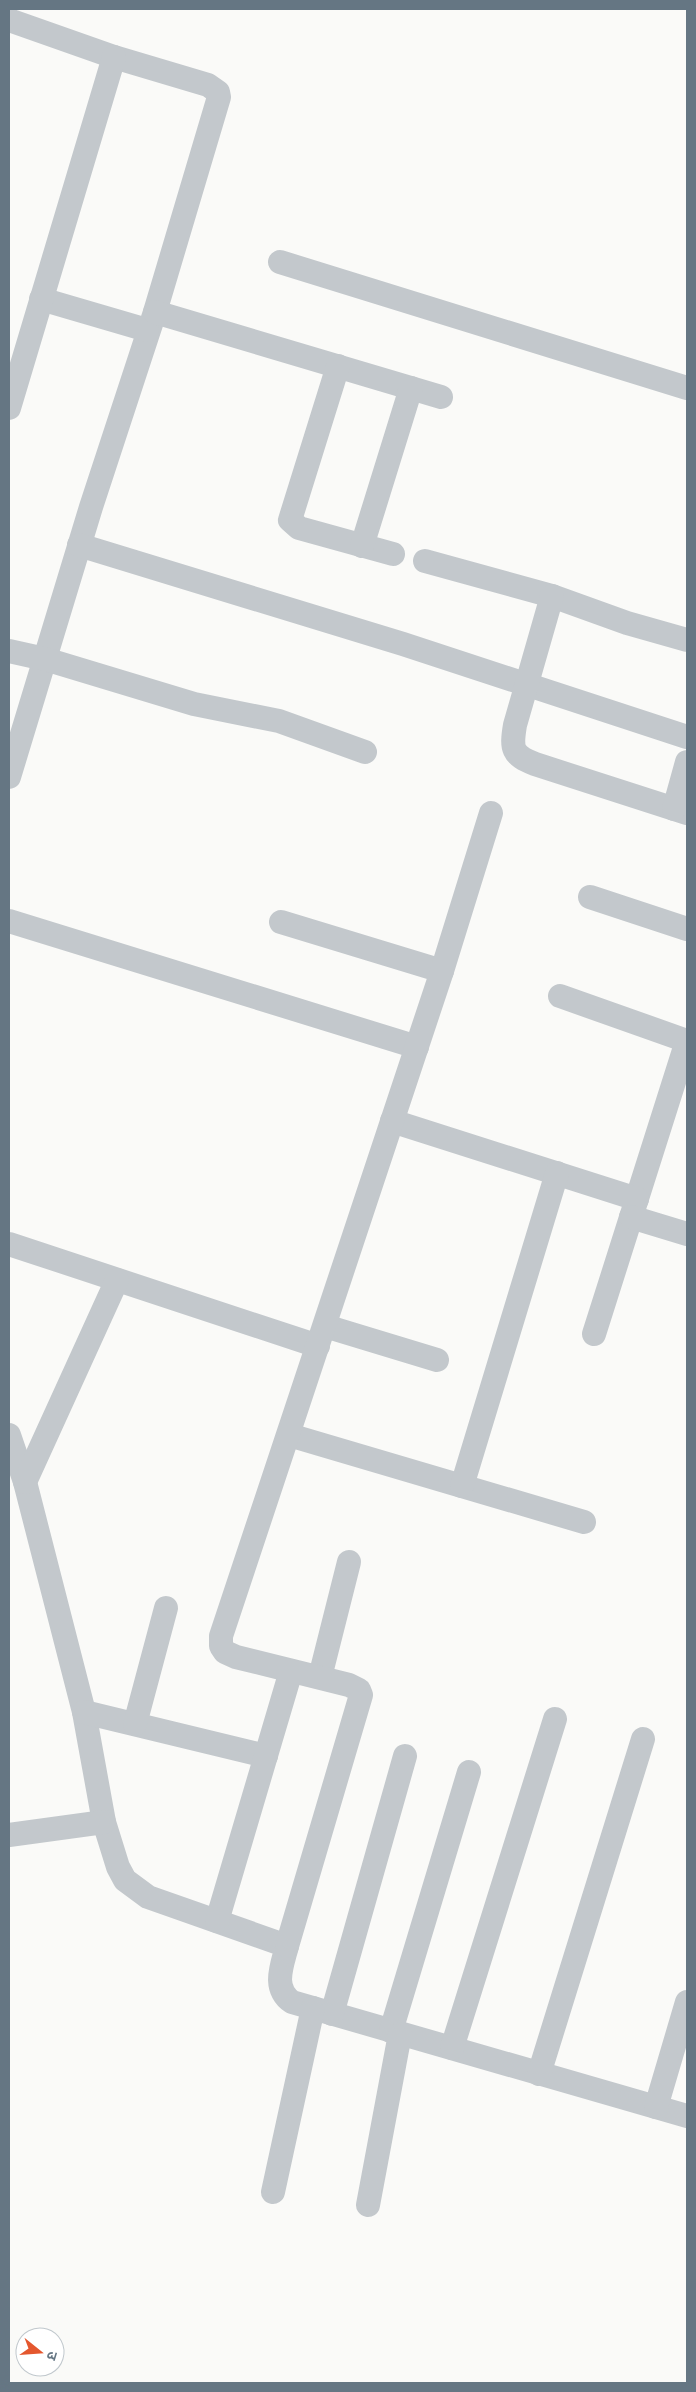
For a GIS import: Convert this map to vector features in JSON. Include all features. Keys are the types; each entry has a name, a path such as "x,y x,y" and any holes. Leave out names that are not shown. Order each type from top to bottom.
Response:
{"street":[{"path":"9,20 114,57 208,85 218,92 219,97 151,321 79,545 9,777"},
{"path":"9,408 114,57"},
{"path":"280,262 687,388"},
{"path":"41,299 151,321 338,366 441,397"},
{"path":"338,366 290,520 299,528 393,554"},
{"path":"362,546 411,388"},
{"path":"79,545 528,684 687,737"},
{"path":"425,561 552,596 628,623 687,640"},
{"path":"552,596 513,736 514,752 521,758 681,811 687,762"},
{"path":"9,651 45,659 194,704 279,721 366,752"},
{"path":"492,813 322,1336 222,1629 221,1646 225,1652 236,1657 349,1685 360,1690 361,1695 286,1946 280,1974 282,1994 292,2002 687,2116"},
{"path":"590,897 687,929"},
{"path":"9,921 416,1048"},
{"path":"281,922 442,971"},
{"path":"560,996 687,1041 594,1334"},
{"path":"392,1120 557,1173 687,1234"},
{"path":"462,1486 557,1173"},
{"path":"9,1244 117,1280 322,1336 438,1360"},
{"path":"25,1482 117,1280"},
{"path":"9,1435 25,1482 84,1712 104,1822 118,1867 125,1880 148,1897 286,1946"},
{"path":"289,1435 584,1522"},
{"path":"320,1677 349,1562"},
{"path":"135,1724 166,1608"},
{"path":"216,1921 291,1671"},
{"path":"84,1712 266,1756"},
{"path":"452,2048 555,1719"},
{"path":"539,2074 643,1739"},
{"path":"273,2192 323,2011 405,1756"},
{"path":"368,2205 396,2032 468,1772"},
{"path":"9,1835 104,1822"},
{"path":"656,2107 687,2002"}]}
